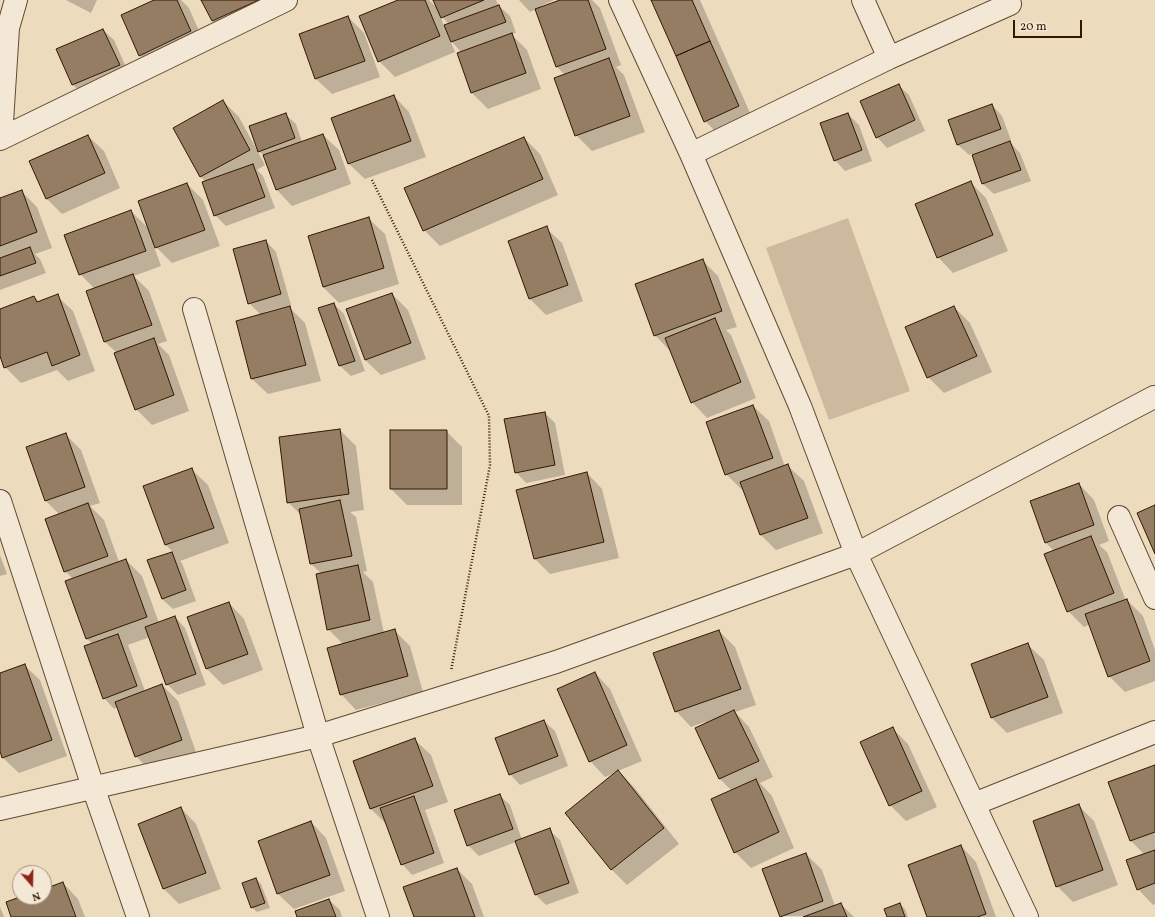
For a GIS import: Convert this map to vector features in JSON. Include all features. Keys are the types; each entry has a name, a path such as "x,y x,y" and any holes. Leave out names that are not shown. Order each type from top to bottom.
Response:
{"street":[{"path":"16,0 8,28 0,138 286,0"},
{"path":"620,0 691,154 800,406 856,554 1027,917"},
{"path":"863,0 889,58"},
{"path":"691,154 889,58 1010,4"},
{"path":"194,309 318,736 378,917"},
{"path":"0,809 318,736 446,698 556,662 856,554 1154,397"},
{"path":"0,501 93,787 138,917"},
{"path":"1119,517 1155,598"},
{"path":"974,804 1155,732"}],"path":[{"path":"372,180 489,416 490,465 446,698"}],"shaded area":[{"path":"848,218 910,391 829,420 766,248"}],"building":[{"path":"154,0 177,0 191,31 139,56 121,15"},
{"path":"201,0 259,0 212,21"},
{"path":"398,0 425,0 440,36 378,62 359,16"},
{"path":"433,0 484,0 441,18"},
{"path":"560,0 588,0 606,49 556,67 535,9"},
{"path":"651,0 692,0 710,41 676,56"},
{"path":"499,5 506,22 451,42 444,25"},
{"path":"348,16 365,61 315,79 299,34"},
{"path":"103,29 120,65 72,85 56,49"},
{"path":"512,33 526,73 471,93 457,53"},
{"path":"710,41 739,106 704,122 676,56"},
{"path":"609,58 630,116 575,136 554,78"},
{"path":"899,84 915,120 876,138 860,101"},
{"path":"394,95 411,141 348,164 331,118"},
{"path":"223,100 250,150 200,177 173,128"},
{"path":"992,104 1001,129 957,145 948,120"},
{"path":"286,113 295,138 258,152 249,126"},
{"path":"848,113 862,150 834,161 820,123"},
{"path":"323,134 336,169 276,190 263,155"},
{"path":"88,135 105,173 46,199 29,161"},
{"path":"524,137 543,179 423,231 404,188"},
{"path":"1010,141 1021,170 982,184 972,155"},
{"path":"253,164 265,197 214,216 202,182"},
{"path":"971,181 993,235 937,258 915,204"},
{"path":"187,183 205,230 155,248 138,201"},
{"path":"22,190 37,232 0,246 0,198"},
{"path":"131,210 146,251 79,275 64,235"},
{"path":"369,217 384,268 323,287 308,236"},
{"path":"547,226 568,285 529,299 508,241"},
{"path":"266,240 281,294 248,304 233,249"},
{"path":"30,247 36,263 0,276 0,258"},
{"path":"703,259 722,311 654,336 635,284"},
{"path":"133,274 152,325 104,342 86,291"},
{"path":"392,293 411,343 365,360 346,309"},
{"path":"58,294 80,355 52,366 47,352 4,368 0,356 0,309 34,296 37,302"},
{"path":"334,303 355,361 339,366 318,308"},
{"path":"290,306 306,365 251,379 236,321"},
{"path":"954,306 977,356 927,378 905,327"},
{"path":"715,318 741,382 691,403 665,338"},
{"path":"154,338 174,395 135,410 114,353"},
{"path":"753,405 773,458 725,475 706,422"},
{"path":"545,412 555,465 515,473 504,419"},
{"path":"340,429 349,494 287,503 279,437"},
{"path":"390,430 447,430 447,489 390,489"},
{"path":"66,433 85,487 45,501 26,447"},
{"path":"788,464 808,518 760,535 740,482"},
{"path":"192,468 214,528 165,545 143,486"},
{"path":"587,472 604,542 534,559 516,490"},
{"path":"1079,483 1094,525 1045,543 1030,501"},
{"path":"340,500 352,556 310,564 299,509"},
{"path":"88,503 108,556 64,572 45,519"},
{"path":"1155,505 1155,554 1137,513"},
{"path":"1091,536 1114,593 1067,612 1044,554"},
{"path":"172,552 186,590 162,599 147,560"},
{"path":"126,559 147,617 86,639 65,581"},
{"path":"358,565 370,620 327,630 316,574"},
{"path":"1127,599 1150,661 1108,677 1085,614"},
{"path":"229,602 248,654 206,669 187,617"},
{"path":"175,616 196,674 166,685 145,627"},
{"path":"395,629 408,676 340,695 327,648"},
{"path":"719,630 741,689 675,712 653,653"},
{"path":"118,634 137,686 103,699 84,646"},
{"path":"1028,643 1048,697 991,718 971,664"},
{"path":"25,664 52,740 2,758 0,751 0,673"},
{"path":"595,672 627,745 589,762 557,689"},
{"path":"162,684 182,740 135,757 115,702"},
{"path":"734,710 759,761 719,779 695,728"},
{"path":"544,720 558,756 509,775 495,738"},
{"path":"893,727 922,791 889,806 860,742"},
{"path":"415,738 433,786 370,809 353,761"},
{"path":"1155,765 1155,832 1130,841 1108,782"},
{"path":"618,770 664,828 611,870 565,813"},
{"path":"756,779 779,832 734,853 711,799"},
{"path":"500,794 513,829 467,846 454,810"},
{"path":"414,796 434,853 401,865 380,808"},
{"path":"1079,804 1103,870 1056,887 1033,821"},
{"path":"181,807 206,873 163,889 138,824"},
{"path":"311,821 330,875 277,894 258,841"},
{"path":"550,828 569,883 535,895 515,841"},
{"path":"961,845 986,914 977,917 927,917 908,865"},
{"path":"1155,850 1155,883 1137,890 1126,860"},
{"path":"806,853 823,901 780,917 762,869"},
{"path":"457,868 475,917 414,917 403,887"},
{"path":"256,878 265,903 251,908 242,883"},
{"path":"63,882 76,917 11,917 6,902 12,900 12,905 52,905 52,886"},
{"path":"329,899 336,917 297,917 295,911"},
{"path":"841,903 847,917 803,917"},
{"path":"900,903 905,917 887,917 884,909"}]}
